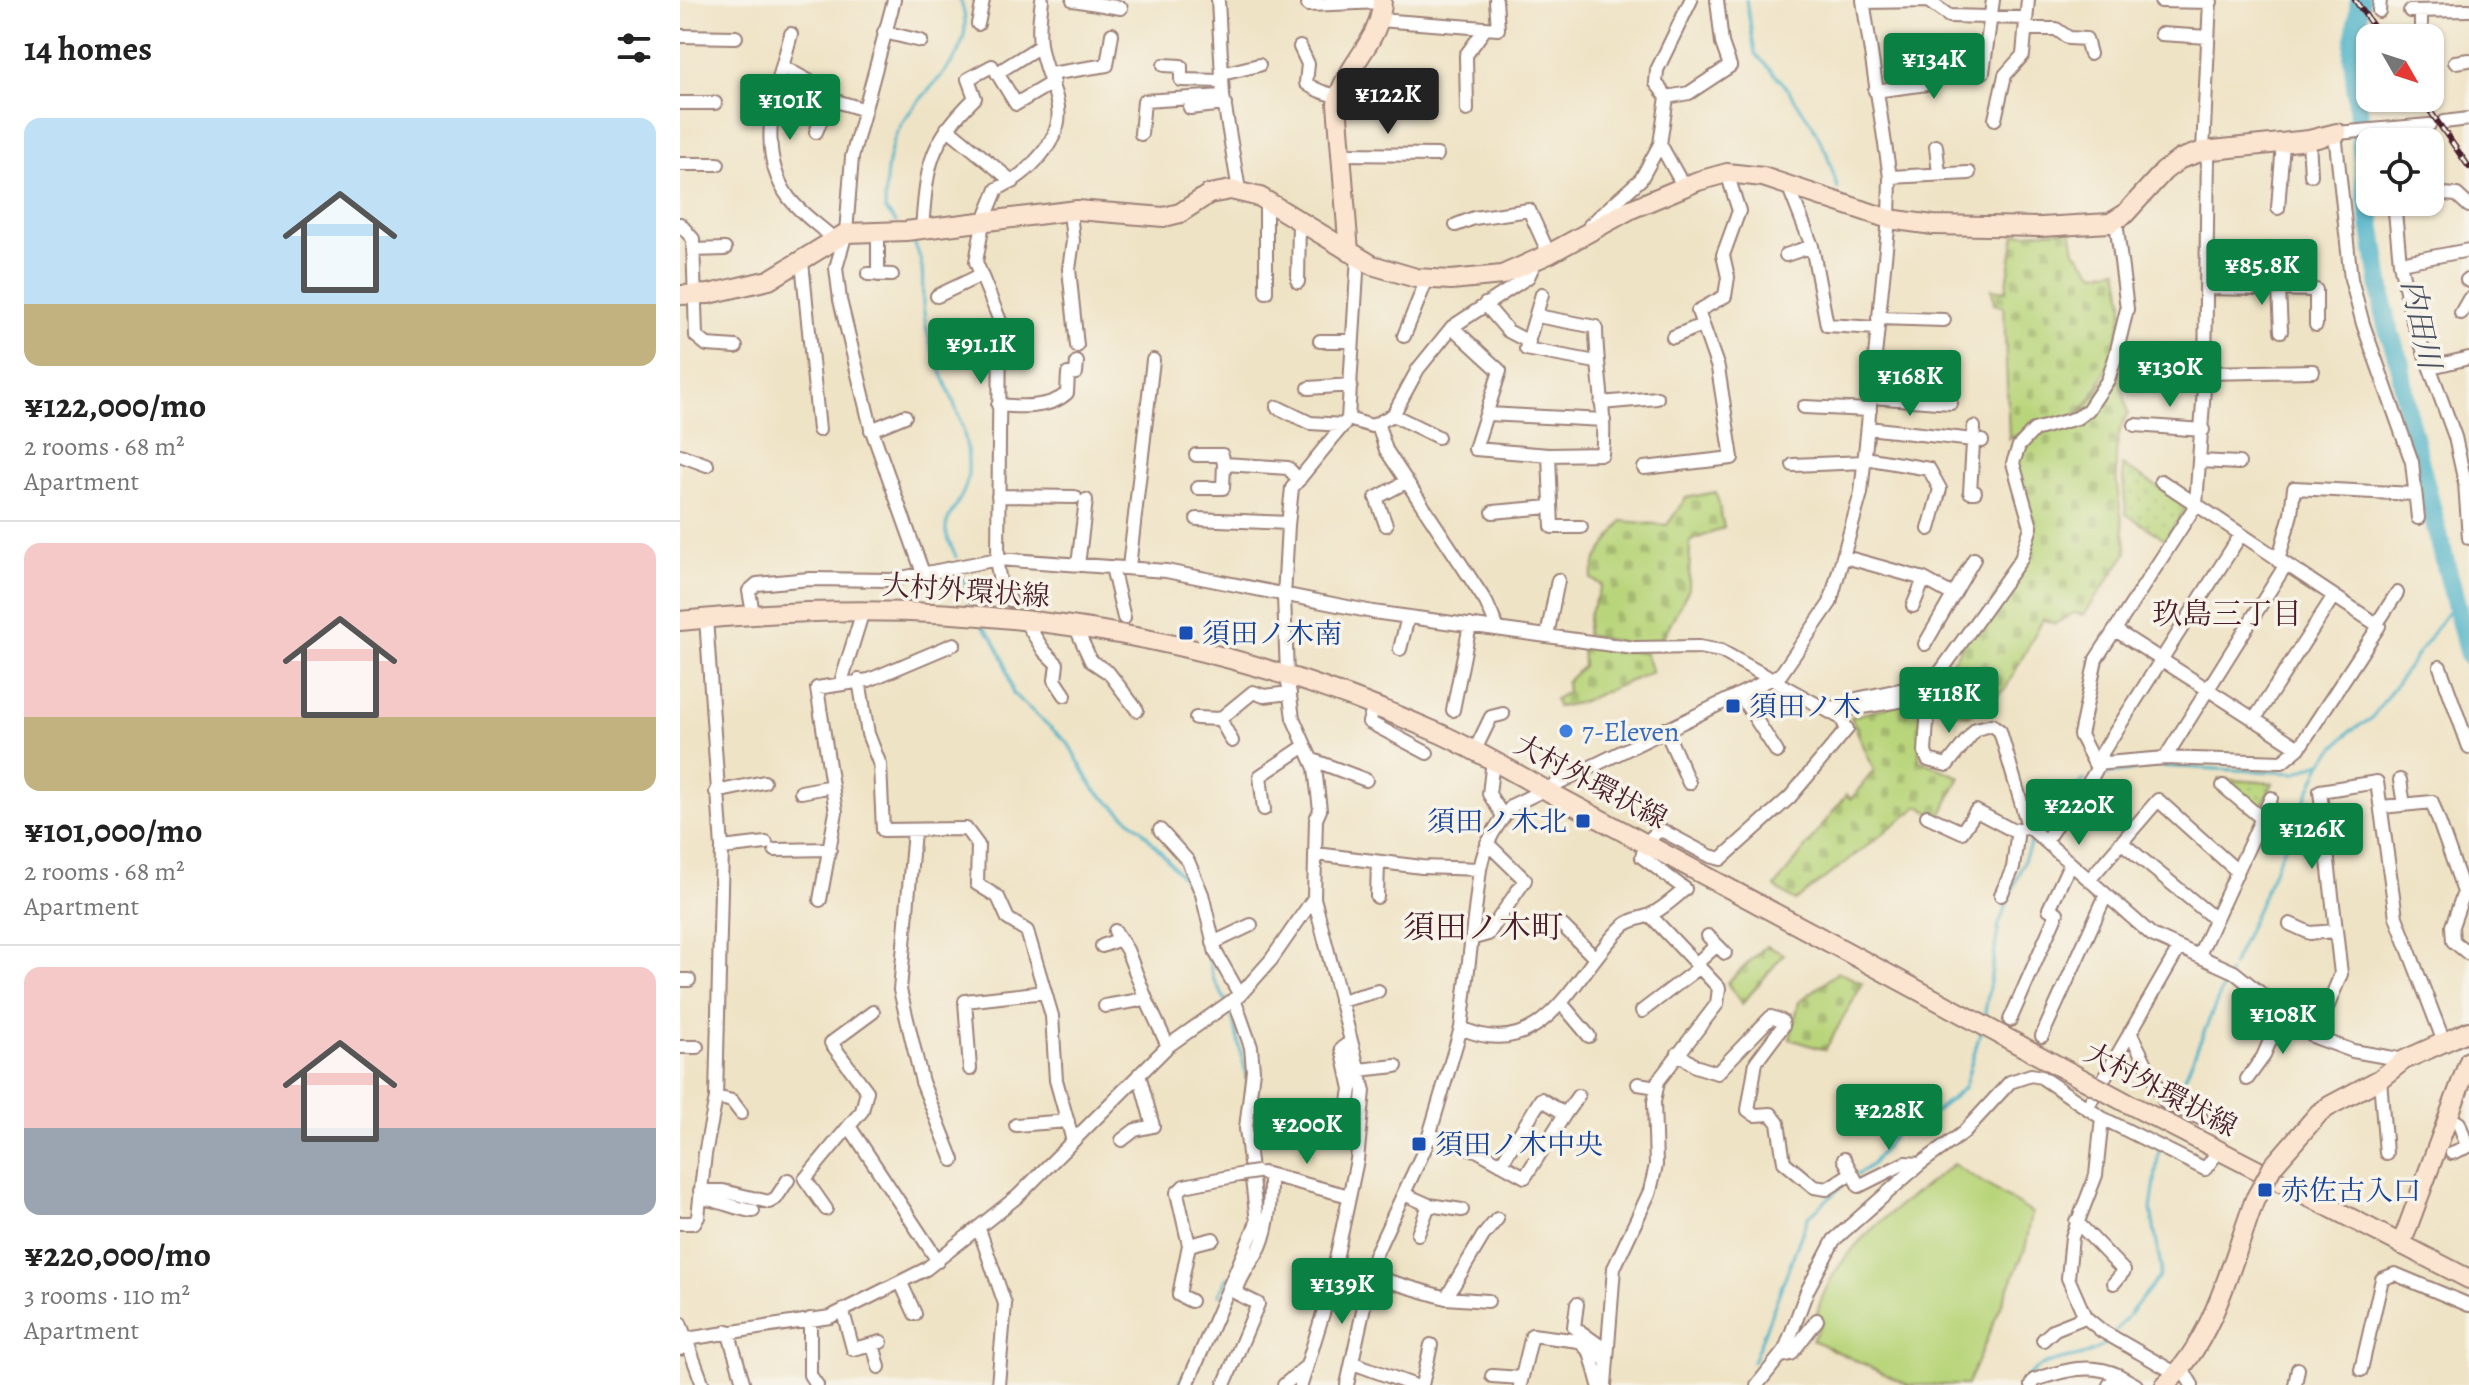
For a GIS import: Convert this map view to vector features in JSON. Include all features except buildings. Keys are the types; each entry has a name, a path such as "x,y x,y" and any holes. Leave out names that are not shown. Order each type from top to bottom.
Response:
{"street":[{"path":"894,0 862,109 836,268 840,300 871,430 923,573"},
{"path":"978,24 983,0"},
{"path":"1010,600 1001,588 997,559 1000,321 976,262 983,223 997,189 1013,182 1056,136 1058,103 1040,46 1042,0"},
{"path":"1073,0 1121,8"},
{"path":"1218,0 1224,100 1239,190"},
{"path":"1308,5 1381,7 1485,29 1498,29 1496,0"},
{"path":"1580,236 1641,179 1660,144 1667,97 1656,83 1657,70 1691,0"},
{"path":"1667,97 1689,93 1730,66 1722,43 1717,0"},
{"path":"1347,1385 1375,1255 1430,1135 1461,1028 1480,869 1487,843 1503,816 1513,805 1544,789 1781,674 1830,603 1861,493 1889,219 1890,177 1864,1 1928,0 1949,16 1992,17 2056,29 2069,38 2086,39 2090,54"},
{"path":"1983,72 1993,0"},
{"path":"1995,119 2005,75 2023,55 2028,0"},
{"path":"2096,766 2080,735 2096,659 2196,505 2203,430 2208,288 2206,151 2210,1 2161,1"},
{"path":"1301,1385 1328,1297 1357,1160 1364,1091 1349,1043 1314,898 1316,819 1320,810 1313,760 1293,718 1288,683 1284,597 1288,523 1292,488 1346,422 1351,385 1354,254 1339,154 1336,121 1338,96 1374,38 1381,7"},
{"path":"2419,24 2416,11 2469,10"},
{"path":"1467,110 1466,55 1485,29"},
{"path":"884,32 921,41"},
{"path":"791,34 769,123 781,180 790,200 841,237"},
{"path":"1040,46 997,73 1016,104 1051,78 1107,65 1112,34"},
{"path":"2161,34 2208,37"},
{"path":"680,36 736,37"},
{"path":"1300,47 1308,64 1306,83 1338,96 1422,94"},
{"path":"1875,91 1934,83 1930,57"},
{"path":"2455,62 2469,60"},
{"path":"1164,65 1181,66 1181,80 1222,78 1259,65"},
{"path":"922,229 926,182 934,145 975,98 968,79 992,66"},
{"path":"783,67 811,82 823,97 862,109"},
{"path":"816,132 830,99"},
{"path":"1190,108 1224,100"},
{"path":"1141,134 1144,101 1224,100"},
{"path":"680,103 705,107"},
{"path":"2444,122 2469,119"},
{"path":"2414,128 2429,125"},
{"path":"947,128 1013,182"},
{"path":"2336,133 2351,279 2363,324 2412,462 2418,518"},
{"path":"688,295 769,280 841,237 1070,211 1098,210 1164,217 1180,213 1209,194 1239,190 1266,201 1392,273 1427,279 1484,278 1542,257 1631,209 1727,173 1763,177 1889,219 1933,225 2041,227 2116,221 2174,162 2206,151 2309,140 2336,133 2356,133"},
{"path":"2309,140 2311,175"},
{"path":"2278,208 2283,143"},
{"path":"1660,144 1684,187"},
{"path":"1936,146 1939,174"},
{"path":"1339,154 1437,155"},
{"path":"680,164 718,165"},
{"path":"1644,468 1659,473 1732,458 1718,368 1698,311 1725,296 1728,277 1723,255 1739,211 1727,173"},
{"path":"1890,177 1969,173"},
{"path":"1788,185 1812,246 1827,325 1944,320"},
{"path":"2444,194 2457,195 2469,206"},
{"path":"1266,201 1266,292"},
{"path":"1456,225 1474,218 1529,210 1542,257"},
{"path":"1070,211 1073,241 1069,269 1077,346"},
{"path":"2395,216 2400,263 2412,319 2455,437 2467,483 2469,533"},
{"path":"1298,282 1299,220"},
{"path":"1849,709 1856,699 1918,686 1941,671 2021,559 2029,542 2031,527 2013,463 2019,446 2034,430 2077,418 2088,410 2108,380 2115,358 2127,309 2116,221"},
{"path":"680,224 693,239 688,295 696,336 707,345 736,347"},
{"path":"878,231 873,274 892,275"},
{"path":"1786,255 1812,246"},
{"path":"693,250 725,249"},
{"path":"2400,263 2469,250"},
{"path":"1277,407 1310,423 1378,425 1393,415 1418,369 1452,327 1528,277 1542,257"},
{"path":"802,262 819,430"},
{"path":"937,296 981,275"},
{"path":"1404,336 1427,279"},
{"path":"2208,288 2316,290 2316,325"},
{"path":"2279,289 2281,331"},
{"path":"1542,294 1526,349 1596,362"},
{"path":"2461,313 2469,299"},
{"path":"1485,304 1508,331 1529,342"},
{"path":"1452,327 1500,371 1475,449 1549,455 1602,454 1604,420 1596,362 1596,327 1537,316"},
{"path":"1673,337 1702,325"},
{"path":"1320,341 1352,341"},
{"path":"2431,367 2469,358"},
{"path":"1129,567 1153,360"},
{"path":"998,405 1025,408 1060,399 1067,393 1068,374 1076,373 1077,362"},
{"path":"2205,373 2313,371"},
{"path":"1309,388 1351,385"},
{"path":"1601,403 1657,398"},
{"path":"1804,407 1951,403"},
{"path":"1488,414 1604,420"},
{"path":"1393,415 1438,437"},
{"path":"871,430 905,416"},
{"path":"1378,425 1386,450 1486,602 1498,629"},
{"path":"2135,425 2203,430"},
{"path":"1868,428 1977,436 1970,492 1975,492"},
{"path":"680,455 707,465"},
{"path":"1196,455 1222,455 1224,464 1223,488 1198,488"},
{"path":"1549,455 1552,527 1581,527"},
{"path":"1799,470 1864,460 1929,469 1940,489 1929,529"},
{"path":"2200,461 2239,463"},
{"path":"1224,464 1288,468 1299,480"},
{"path":"2096,766 2165,758 2282,762 2299,748 2379,626 2161,481"},
{"path":"1386,525 1376,498 1406,482"},
{"path":"2165,758 2281,563 2294,488 2414,494"},
{"path":"998,496 1080,498 1078,565"},
{"path":"1493,512 1550,507"},
{"path":"1197,519 1288,523"},
{"path":"2001,895 2033,832 2055,823 2089,786 2096,766 2240,536"},
{"path":"1845,557 1924,579 1951,594"},
{"path":"753,613 749,591 757,584 809,579 891,580 997,559 1129,567 1166,571 1284,597 1408,617 1634,648 1699,647 1721,651 1841,718 1847,729 1790,797 1721,859 1663,831 1657,832 1646,843 1642,857 1685,889 1650,915 1624,924 1594,957 1562,1004 1534,1026 1502,1038 1476,1035 1461,1028"},
{"path":"1925,644 1951,594 1974,559"},
{"path":"1112,567 1124,618"},
{"path":"1913,606 1924,579"},
{"path":"1547,636 1558,580"},
{"path":"2376,625 2397,593"},
{"path":"2254,720 2333,597"},
{"path":"841,682 863,611"},
{"name":"大村外環状線","path":"680,621 753,613 863,611 949,611 1023,618 1191,648 1288,683 1374,707 1475,750 2218,1152 2469,1279"},
{"path":"1400,649 1408,617"},
{"path":"680,1223 694,1223 716,1097 722,848 706,618"},
{"path":"1023,618 1057,664 1055,680 1065,695"},
{"path":"1453,710 1470,625"},
{"path":"1075,626 1091,661 1109,673 1137,710"},
{"path":"2115,630 2299,748"},
{"path":"820,900 836,812 817,688 859,680 954,644"},
{"path":"2440,667 2469,747"},
{"path":"859,680 868,734 880,765 883,830 966,829 978,845 974,887 998,897 1008,919 1027,931 1045,992 1056,1044 1056,1080 1073,1141"},
{"path":"1196,718 1220,719 1253,692 1264,696 1288,683"},
{"path":"1740,695 1777,752"},
{"path":"1821,706 1849,709 1910,698 1924,701 1928,706 1925,752 1928,760 1936,764 1947,765 1976,729 1992,725 2000,731 2033,832"},
{"path":"1374,707 1369,722 1427,753"},
{"path":"1475,750 1491,717 1503,714"},
{"path":"1220,719 1232,741"},
{"path":"1665,729 1689,783"},
{"path":"1264,809 1260,776 1305,746"},
{"path":"1313,760 1366,780"},
{"path":"1493,760 1489,794 1503,816"},
{"path":"2400,780 2404,805"},
{"path":"716,792 764,782"},
{"path":"2315,1037 2341,974 2318,789 2377,782 2396,917 2444,1042"},
{"path":"801,792 832,786"},
{"path":"2223,786 2261,818"},
{"path":"2204,957 2215,919 2271,798"},
{"path":"2089,880 2158,800 2237,871"},
{"path":"2382,807 2432,802 2464,892 2452,926 2453,941 2469,954"},
{"path":"1927,816 1962,832 1976,811 2033,832 2152,935 2234,972 2315,1037 2353,1051 2404,1060"},
{"path":"1160,830 1188,861 1202,894 1213,943 1251,1047 1253,1070 1246,1128 1257,1222 1187,1385"},
{"path":"914,831 900,990 922,1082 953,1160"},
{"path":"2121,842 2215,919"},
{"path":"1474,938 1488,934 1525,880 1487,843"},
{"path":"722,848 770,846 830,849"},
{"path":"1316,854 1480,869"},
{"path":"1377,897 1378,862"},
{"path":"2010,1020 2057,913 2049,909 2070,864"},
{"path":"2042,1036 2106,895"},
{"path":"683,1345 728,1331 843,1312 938,1261 979,1229 1168,1046 1235,998 1271,960 1314,898"},
{"path":"1602,1385 1614,1268 1650,1191 1656,1165 1654,1102 1657,1087 1678,1053 1717,1004 1719,988 1650,915"},
{"path":"2290,924 2310,933 2336,931"},
{"path":"1213,943 1251,925"},
{"path":"1563,926 1594,957"},
{"path":"1102,946 1118,935 1168,1046"},
{"path":"1642,1011 1698,965 1717,945"},
{"path":"2088,1106 2179,948"},
{"path":"1340,1001 1378,991"},
{"path":"970,1069 965,1001 1045,992"},
{"path":"1105,1006 1146,999"},
{"path":"1562,1004 1589,1036"},
{"path":"820,1208 805,1179 862,1111 867,1091 831,1043 873,1012"},
{"path":"2247,1079 2263,1057 2282,1013"},
{"path":"1678,1053 1695,1066 1717,1073 1771,1017 1782,1021 1783,1026 1756,1062 1748,1110 1755,1115 1771,1114 1777,1120 1784,1162 1814,1187 1827,1189 1905,1163 1920,1164"},
{"path":"2102,1118 2096,1175 2076,1221 2068,1256 2068,1278 2085,1317 2102,1331 2179,1378 2222,1290 2255,1199 2273,1166 2319,1113 2380,1079 2404,1060 2469,1031"},
{"path":"2130,1032 2165,1102 2202,1119"},
{"path":"1308,1110 1348,1108 1351,1089 1342,1048 1349,1043"},
{"path":"680,1047 697,1047"},
{"path":"2401,1245 2469,1061"},
{"path":"1359,1070 1396,1066"},
{"path":"1122,1140 1135,1130 1159,1125 1139,1074"},
{"path":"1757,1385 1780,1356 1834,1240 1920,1164 1963,1133 2010,1082 2021,1076 2041,1077 2102,1118 2205,1169 2218,1152"},
{"path":"2380,1079 2386,1153"},
{"path":"1638,1084 1657,1087"},
{"path":"1430,1135 1525,1177 1578,1096"},
{"path":"716,1097 732,1101 741,1113"},
{"path":"1501,1164 1541,1099 1565,1114"},
{"path":"2448,1117 2459,1123 2468,1146 2452,1153"},
{"path":"1016,1125 1068,1121"},
{"path":"849,1126 938,1261"},
{"path":"1844,1159 1853,1178"},
{"path":"1191,1301 1179,1295 1189,1245 1177,1193 1184,1186 1257,1174 1349,1196"},
{"path":"1224,1385 1258,1304 1236,1293 1239,1281 1265,1233 1257,1174"},
{"path":"700,1194 723,1191 769,1202 776,1198 788,1180"},
{"path":"700,1194 734,1209 753,1211"},
{"path":"1404,1194 1429,1205 1462,1210"},
{"path":"1418,1234 1429,1205"},
{"path":"1446,1298 1483,1236 1497,1219"},
{"path":"2076,1221 2124,1271 2114,1283"},
{"path":"979,1229 1005,1304 998,1385"},
{"path":"1189,1245 1213,1239"},
{"path":"2361,1370 2382,1279 2395,1274 2469,1305"},
{"path":"1371,1276 1446,1298 1488,1301"},
{"path":"901,1283 915,1314"},
{"path":"1577,1304 1574,1327 1599,1345 1605,1362"},
{"path":"843,1312 853,1349 877,1343 879,1367"},
{"path":"2043,1340 2055,1329 2085,1317"},
{"path":"810,1319 810,1375 815,1384"},
{"path":"1780,1356 1791,1354 1817,1320"},
{"path":"680,1323 683,1345 703,1385"},
{"path":"728,1331 744,1385"},
{"path":"1492,1376 1520,1382 1532,1335 1579,1341 1590,1352 1602,1385"},
{"path":"1422,1385 1431,1345"},
{"path":"1353,1363 1413,1385"},
{"path":"2031,1385 2034,1380 2050,1375 2098,1366 2113,1380 2136,1385"},
{"path":"1284,1385 1304,1368"},
{"path":"2295,1385 2298,1369"}],"green space":[{"path":"2071,229 2075,251 2095,273 2118,269 2123,306 2118,333 2100,383 2082,409 2073,416 2009,439 2004,307 1994,304 1992,289 2006,291 2015,234"},
{"path":"2118,363 2128,413 2121,428 2116,463 2127,553 2084,615 2074,613 2055,624 2043,619 2006,688 1969,716 1936,707 1921,692 1942,676 2031,544 2015,463 2035,432 2077,420"},
{"path":"2122,465 2188,505 2165,539 2126,514"},
{"path":"1716,492 1724,528 1690,541 1689,589 1659,644 1635,645 1586,635 1589,614 1602,585 1591,579 1596,560 1622,521 1667,525 1686,498"},
{"path":"1582,645 1645,653 1652,672 1578,703 1557,707 1555,699 1567,692 1566,682 1583,666"},
{"path":"1910,701 1921,707 1919,760 1960,777 1940,818 1919,806 1795,901 1775,887 1846,795 1851,799 1874,770 1851,717"},
{"path":"2220,779 2273,783 2259,812"},
{"path":"1766,946 1784,954 1742,1004 1727,983"},
{"path":"1838,972 1863,983 1825,1050 1790,1039 1799,1002"},
{"path":"1953,1164 2032,1213 2025,1250 1967,1385 1908,1385 1812,1340 1822,1322 1816,1318 1836,1270 1852,1249 1891,1213"}],"waterway":[{"path":"896,222 885,210 892,146 904,120 944,73 963,40 965,21 960,0"},
{"path":"1746,0 1755,53 1783,83 1812,124 1827,154 1838,189"},
{"name":"内田川","path":"2360,0 2353,55 2366,189 2386,323 2400,364 2408,417 2469,655"},
{"path":"913,241 922,269 928,334 957,411 967,451 967,481 946,528 956,557"},
{"path":"963,576 970,603"},
{"path":"2232,966 2322,762 2350,731 2371,719 2454,603"},
{"path":"982,626 992,637 1004,660 1013,694 1068,743 1094,789 1142,830 1183,878 1194,898 1213,978 1226,1001"},
{"path":"2099,776 2158,766 2296,773 2322,762"},
{"path":"2038,829 2051,808 2084,780"},
{"path":"1984,1019 1999,924 2034,835"},
{"path":"2174,1103 2229,973"},
{"path":"1230,1008 1247,1077"},
{"path":"1857,1175 1872,1164 1897,1132 1935,1112 1964,1088 1981,1030"},
{"path":"2115,1332 2159,1277 2161,1267 2151,1210 2159,1150"},
{"path":"1753,1362 1808,1217 1841,1187"},
{"path":"1219,1295 1227,1277"},
{"path":"2023,1385 2039,1367 2087,1354 2108,1341"},
{"path":"1178,1385 1187,1372"}],"railway":[{"path":"2355,0 2371,24"},
{"path":"2431,112 2469,167"}],"place":[{"name":"須田ノ木南","path":"1186,633"},
{"name":"須田ノ木","path":"1733,706"},
{"name":"7-Eleven","path":"1566,731"},
{"name":"須田ノ木北","path":"1583,821"},
{"name":"須田ノ木中央","path":"1419,1144"},
{"name":"赤佐古入口","path":"2265,1190"}],"district":[{"name":"玖島三丁目","path":"2227,614"},
{"name":"須田ノ木町","path":"1483,927"}]}
